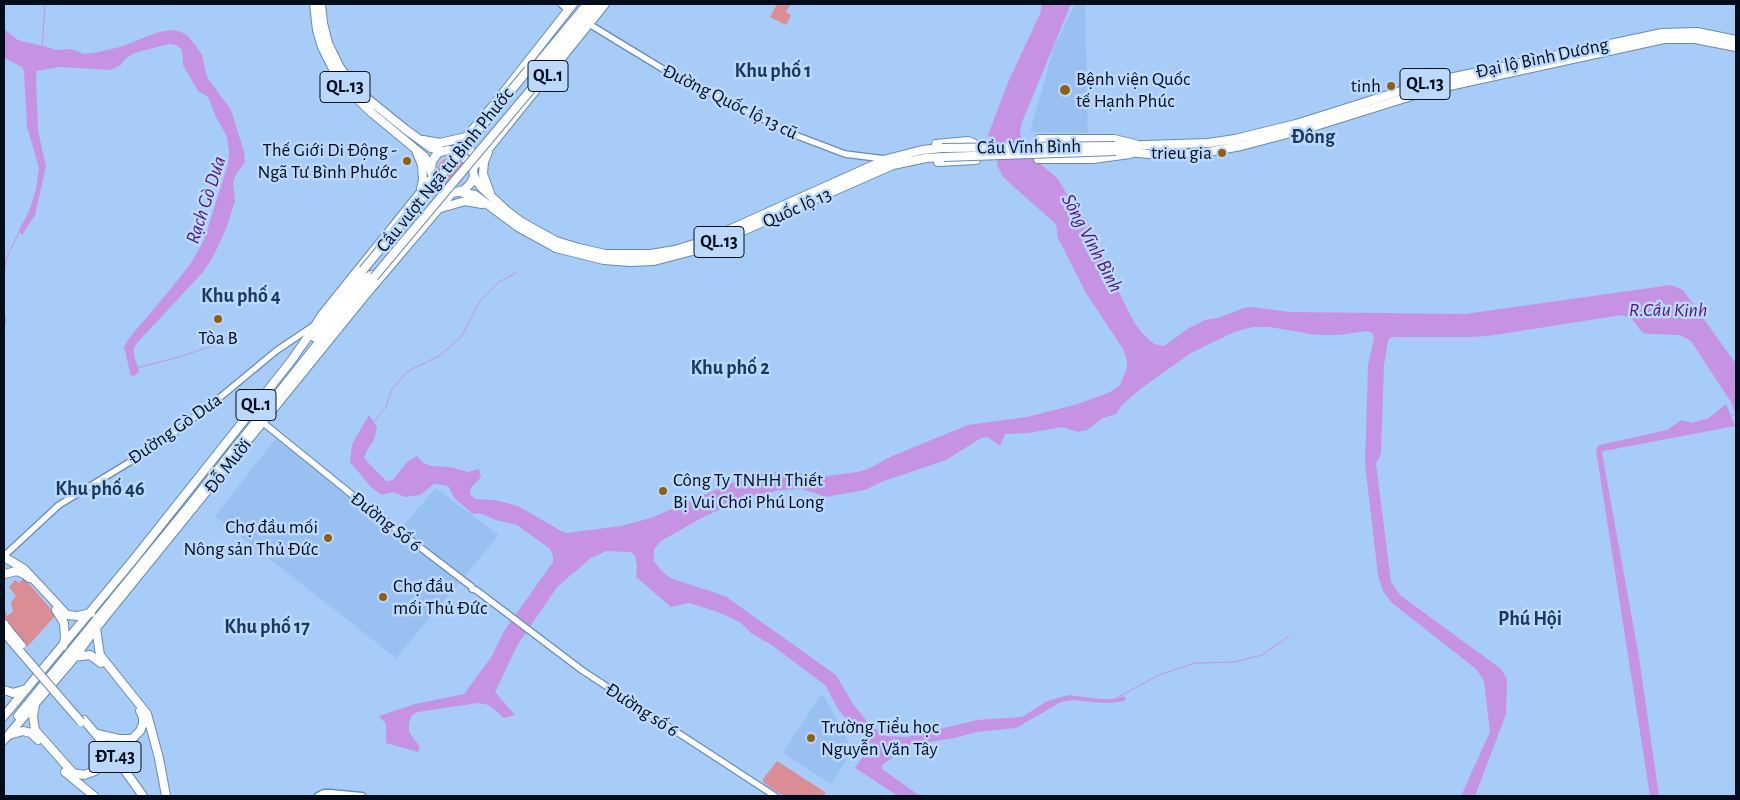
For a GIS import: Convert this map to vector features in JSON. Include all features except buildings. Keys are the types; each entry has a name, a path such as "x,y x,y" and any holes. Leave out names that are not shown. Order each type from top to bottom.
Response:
{"main road":[{"name":"QL.13","path":"314,4 317,30 322,47 341,82 354,97 425,157 431,177"},
{"name":"QL.13","path":"321,4 328,43 345,75 363,95 432,148 442,151 457,148 473,172"},
{"name":"QL.1","path":"574,4 579,18"},
{"name":"QL.1","path":"473,172 480,159 587,4"},
{"name":"QL.1","path":"457,148 492,107 579,18 597,4"},
{"name":"QL.1","path":"579,18 605,4"},
{"name":"Cầu vượt Ngã tư Bình Phước","path":"369,273 579,18"},
{"name":"Đại lộ Bình Dương","path":"1116,149 1184,154 1242,146 1306,129 1418,93 1662,33 1697,32 1736,40"},
{"name":"Đại lộ Bình Dương","path":"1570,56 1675,38 1695,38 1736,47"},
{"path":"419,139 440,143 467,137"},
{"path":"1039,139 1126,140 1136,149 1120,157 1038,159 1039,139"},
{"path":"968,141 975,144 976,150 976,160 930,162 903,167 891,160 926,145 968,141"},
{"path":"413,146 422,165 423,184 419,195"},
{"path":"457,148 468,148 480,159"},
{"path":"489,148 483,171 489,194"},
{"name":"Quốc lộ 13","path":"473,172 479,185 489,194 532,227 556,241 605,254 652,254 675,250 713,237 891,160 942,148"},
{"name":"Cầu Vĩnh Bình","path":"942,148 1116,149"},
{"name":"Cầu Vĩnh Bình","path":"944,157 1116,149"},
{"path":"442,151 433,158 431,177 433,192 440,197 453,194 468,187 473,172"},
{"name":"Quốc lộ 13","path":"453,194 473,194 518,227 562,250 604,260 654,261 704,248 891,160 944,157"},
{"name":"Đỗ Mười","path":"324,323 320,316 419,195 431,177"},
{"name":"Đỗ Mười","path":"5,736 37,691 190,504 439,208 453,194"},
{"path":"439,208 456,202 468,201 478,202 493,209"},
{"name":"Đỗ Mười","path":"4,716 91,613 312,335 369,273"},
{"path":"313,350 332,336 324,323"},
{"name":"Đỗ Mười","path":"5,736 75,657 260,420 313,350 324,323"},
{"name":"Đỗ Mười","path":"4,722 98,610 312,335"},
{"path":"4,557 24,568 67,615 78,616 91,613"},
{"path":"4,574 13,571 24,574 52,606 64,623 65,638 63,646"},
{"path":"4,624 7,633 82,721"},
{"path":"96,628 100,655 130,694 142,713 143,719 140,732 131,739 110,738 97,734"},
{"path":"64,659 86,655 96,658 144,709 150,721 166,796"},
{"path":"4,690 13,693 28,688"},
{"path":"37,691 33,716 35,730 93,795"},
{"path":"143,719 148,726 162,796"},
{"name":"ĐT.43","path":"82,721 97,734 143,796"},
{"name":"ĐT.43","path":"82,721 138,796"},
{"path":"5,736 18,731 31,733 66,772 93,795"},
{"path":"73,773 84,775 95,771 103,757 101,746"},
{"path":"318,796 324,793 362,796"}],"street":[{"name":"Đường Quốc lộ 13 cũ","path":"561,4 579,18 663,69 796,134 845,154 891,160"},
{"name":"Đường Gò Dưa","path":"4,557 59,505 161,443 276,351 324,323"},
{"name":"Đường Số 6","path":"260,420 371,510 512,618"},
{"name":"Đường số 6","path":"512,618 602,684 775,796"}],"shaded area":[{"path":"777,4 790,4 786,12 791,15 786,25 770,17"},
{"name":"Bệnh viện Quốc tế Hạnh Phúc","path":"1075,4 1085,4 1088,133 1030,132 1054,47"},
{"path":"451,158 461,162 465,172 461,182 451,186 441,182 437,172 441,162"},
{"name":"Chợ đầu mối Thủ Đức","path":"276,438 396,534 436,488 499,535 396,658 215,516"},
{"path":"24,578 56,615 27,647 4,619 4,606 7,616 13,612 11,602 16,596 9,587 15,580 19,583"},
{"name":"Trường Tiểu học Nguyễn Văn Tây","path":"821,695 823,695 839,723 838,726 845,734 850,749 849,755 833,782 830,783 784,753"},
{"path":"777,761 825,792 825,796 783,796 764,783 763,779"}],"water":[{"path":"1042,4 1071,4 1022,122 1020,131 1022,144 1030,155 1058,179 1077,212 1087,220 1114,283 1134,322 1154,344 1164,346 1189,328 1205,320 1218,318 1244,308 1252,307 1289,312 1465,314 1671,285 1683,290 1736,364 1736,415 1731,402 1691,341 1680,335 1644,333 1632,319 1622,315 1488,336 1395,337 1390,338 1388,341 1384,365 1381,453 1376,464 1391,582 1400,595 1501,669 1507,679 1506,714 1475,796 1461,796 1490,732 1484,681 1476,669 1392,603 1383,591 1378,575 1365,464 1368,365 1374,338 1372,333 1367,331 1339,335 1316,335 1270,327 1253,327 1234,332 1191,353 1143,387 1122,405 1116,414 1103,418 1087,430 1078,432 1062,427 1028,433 1005,434 1000,446 988,437 981,438 946,460 881,482 865,490 826,497 802,489 780,490 749,497 705,516 661,541 654,549 654,561 670,578 725,596 836,675 853,704 869,724 885,736 907,737 977,720 1022,717 1047,701 1069,695 1099,699 1115,699 1124,696 1126,700 1104,703 1073,700 1061,702 1016,728 977,732 954,738 910,745 882,765 882,769 920,796 898,796 855,768 867,750 869,738 856,731 838,709 825,685 773,646 751,633 740,622 718,612 689,603 671,607 636,577 637,565 635,556 631,552 606,551 591,558 558,586 518,644 495,692 515,715 504,718 489,705 478,703 418,712 412,715 409,723 409,732 420,747 418,752 386,743 386,724 379,716 415,704 464,694 492,656 504,631 553,562 553,556 550,549 517,525 496,520 480,513 473,514 454,498 449,487 445,485 434,484 420,495 405,497 393,492 381,495 371,487 350,462 352,444 369,415 377,427 374,440 364,458 386,481 393,480 407,462 417,456 423,463 432,466 450,467 468,472 479,469 481,477 471,488 470,494 475,499 495,500 518,506 567,533 621,526 651,518 743,478 762,473 783,472 827,476 857,472 868,469 890,457 968,425 1027,417 1078,404 1110,392 1120,385 1127,368 1127,360 1123,349 1086,293 1058,238 1056,224 1003,177 998,167 995,141 988,135 1009,80 1040,14"},
{"path":"4,27 5,30 18,40 58,50 71,49 84,54 120,47 159,32 173,30 181,32 187,35 202,55 207,77 231,110 244,152 245,162 235,176 233,183 235,201 226,229 213,257 203,272 137,343 134,348 134,356 139,371 136,375 131,376 124,347 130,337 191,263 204,240 228,164 227,137 208,97 198,91 183,65 182,50 176,45 169,44 134,53 125,59 121,65 110,70 59,67 37,71 38,131 46,166 35,215 22,235 19,230 30,209 36,189 39,168 27,127 24,71 22,67 4,58"},
{"path":"1726,404 1735,426 1604,451 1602,453 1639,657 1659,796 1650,796 1596,450 1599,445 1667,430 1681,420 1692,423 1709,418"}],"waterway":[{"path":"42,48 45,4"},
{"path":"4,271 7,257 20,230"},
{"path":"373,423 386,407 392,389 408,371 439,356 461,337 480,301 499,282 517,272"},
{"path":"4,312 6,322 4,326"},
{"name":"Rạch Gò Dưa","path":"137,368 218,344 239,330"},
{"path":"1731,416 1736,414"},
{"path":"1114,699 1161,674 1196,663 1234,662 1262,655 1289,636"}],"place":[{"name":"tinh","path":"1391,86"},
{"name":"Bệnh viện Quốc tế Hạnh Phúc","path":"1065,90"},
{"name":"trieu gia","path":"1222,153"},
{"name":"Thế Giới Di Động - Ngã Tư Bình Phước","path":"407,161"},
{"name":"Tòa B","path":"218,319"},
{"name":"Công Ty TNHH Thiết Bị Vui Chơi Phú Long","path":"663,491"},
{"name":"Chợ đầu mối Nông sản Thủ Đức","path":"328,538"},
{"name":"Chợ đầu mối Thủ Đức","path":"383,597"},
{"name":"Trường Tiểu học Nguyễn Văn Tây","path":"811,738"}],"district":[{"name":"Khu phố 1","path":"773,71"},
{"name":"Đông","path":"1313,137"},
{"name":"Khu phố 4","path":"241,296"},
{"name":"Khu phố 2","path":"730,368"},
{"name":"Khu phố 46","path":"100,489"},
{"name":"Phú Hội","path":"1530,619"},
{"name":"Khu phố 17","path":"267,627"}],"water label":[{"name":"Sông Vĩnh Bình","path":"1092,243"},
{"name":"R.Cầu Kinh","path":"1668,310"}]}
